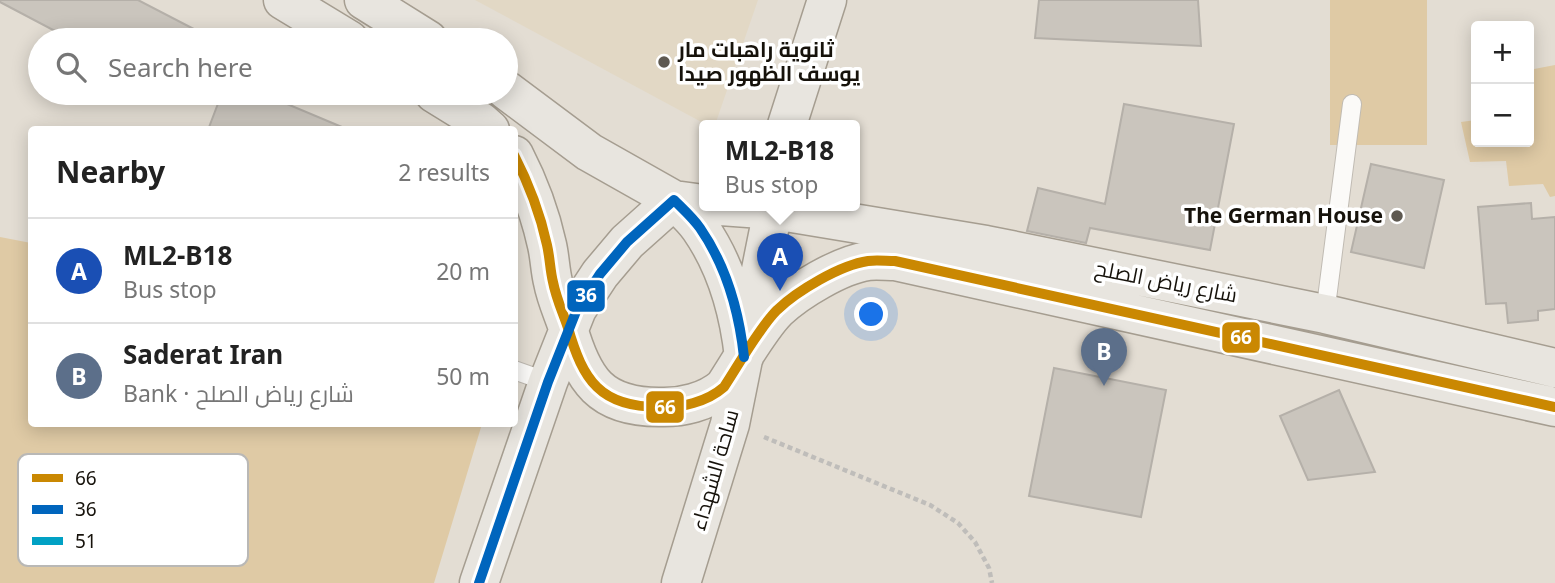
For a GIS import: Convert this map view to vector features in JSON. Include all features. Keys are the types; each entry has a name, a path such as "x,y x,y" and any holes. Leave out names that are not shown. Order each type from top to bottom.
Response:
{"main road":[{"path":"283,0 329,28"},
{"path":"364,0 409,28"},
{"path":"789,120 827,0"},
{"path":"518,99 589,152 699,202"},
{"path":"453,105 485,125"},
{"name":"ساحة الشهداء","path":"518,163 531,188 548,246 553,285 574,352 594,385 611,397 642,406 686,405 716,394 724,387 744,357"},
{"path":"480,583 531,376 568,328 588,291 613,257 642,227 699,207"},
{"path":"704,211 700,229 724,272 733,298 744,357"},
{"name":"ساحة الشهداء","path":"681,583 730,424 773,211"},
{"name":"شارع رياض الصلح","path":"791,211 986,245 1325,314 1555,368"},
{"name":"شارع رياض الصلح","path":"744,357 775,312 803,291 854,264 895,261 1555,407"}],"lane":[{"path":"1325,314 1352,104"}],"path":[{"path":"730,424 930,505 958,523 975,542 989,568 992,583"}],"shaded area":[{"name":"ثانوية راهبات مار يوسف الظهور صيدا","path":"475,0 758,0 717,120 699,121"},
{"path":"1330,0 1427,0 1427,145 1330,145"},
{"path":"1555,65 1555,196 1550,197 1543,184 1509,186 1506,161 1470,162 1461,122 1471,121 1471,147 1534,147 1534,69"},
{"path":"0,237 28,242 28,427 481,427 434,583 0,583"}],"building":[{"path":"138,0 192,28 49,28 0,2"},
{"path":"1039,0 1198,0 1201,46 1035,38"},
{"path":"1124,104 1234,124 1210,250 1090,228 1086,243 1027,231 1038,188 1105,204"},
{"path":"217,105 290,105 339,126 210,126"},
{"name":"The German House","path":"1371,164 1444,180 1424,268 1351,252"},
{"path":"1531,203 1532,219 1555,217 1555,309 1538,311 1538,320 1508,323 1506,303 1486,304 1478,207"},
{"path":"1054,368 1166,390 1141,517 1029,496"},
{"path":"1339,390 1375,472 1308,480 1280,416"}],"transit line":[{"name":"66","path":"518,164 537,210 556,294 580,362 597,387 608,396 639,406 685,405 710,397 724,387 777,310 807,287 857,263 895,261 1555,407"},
{"name":"36","path":"479,583 548,382 577,309 600,274 627,242 674,200 697,224 718,258 735,306 744,357"}],"place":[{"name":"ثانوية راهبات مار يوسف الظهور صيدا","path":"664,62"},
{"name":"The German House","path":"1397,216"},
{"name":"ML2-B18","path":"780,291"},
{"name":"Saderat Iran","path":"1104,386"}]}
